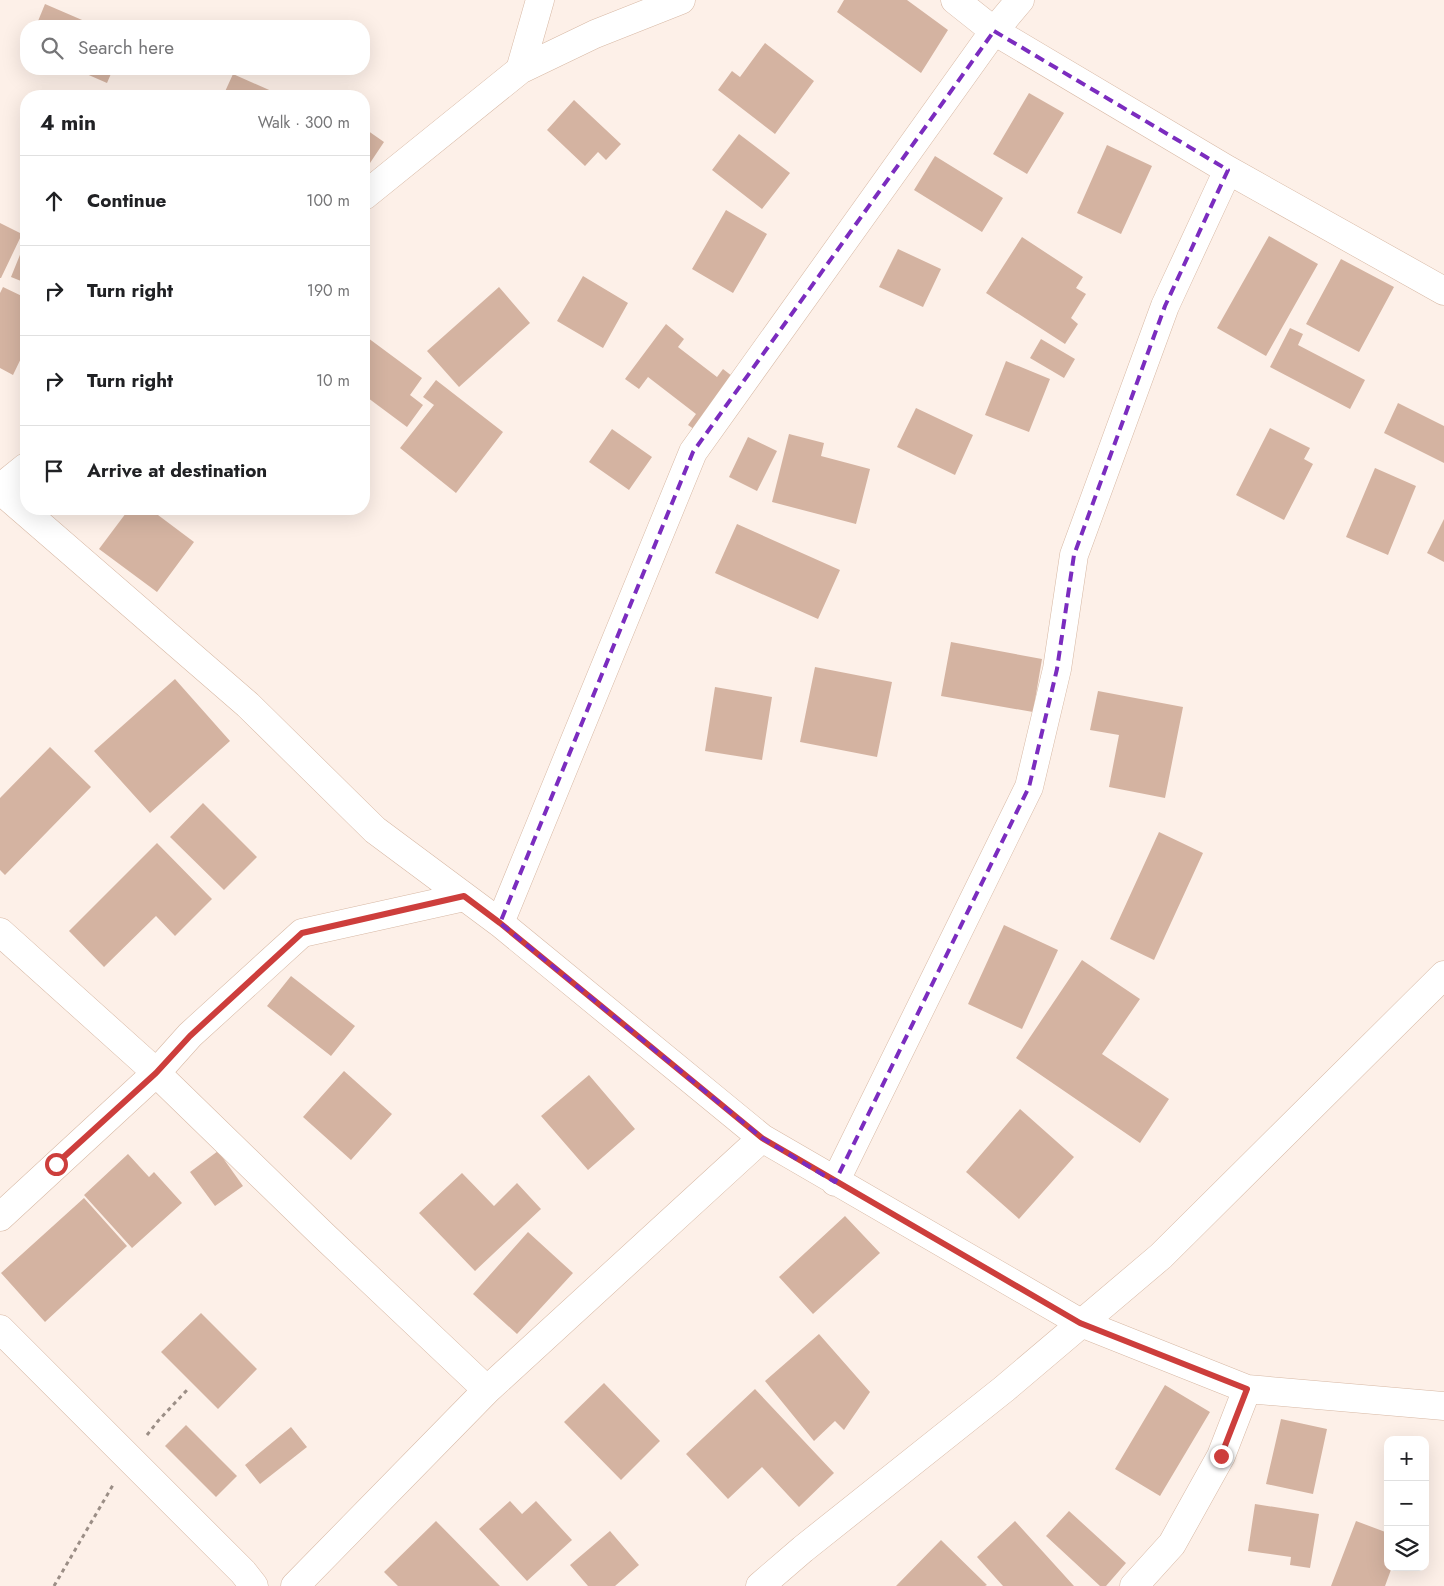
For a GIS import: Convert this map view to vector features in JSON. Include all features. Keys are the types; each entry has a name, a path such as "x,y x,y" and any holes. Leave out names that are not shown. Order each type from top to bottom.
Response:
{"street":[{"path":"520,70 540,0"},
{"path":"370,191 520,70 595,34 681,0"},
{"path":"955,0 994,31 1228,170 1444,291"},
{"path":"500,923 693,452 994,31 1020,0"},
{"path":"835,1182 1028,787 1057,669 1074,554 1165,306 1228,170"},
{"path":"20,472 0,489 20,506"},
{"path":"30,515 248,705 375,830 500,923 762,1138 1080,1323 1247,1389 1444,1406"},
{"path":"0,1218 156,1073 190,1036 302,933 464,896"},
{"path":"0,932 156,1073 487,1390"},
{"path":"760,1586 802,1549 1004,1389 1161,1256 1444,975"},
{"path":"295,1586 487,1390 762,1138"},
{"path":"0,1330 130,1458 243,1572 254,1586"},
{"path":"1134,1586 1172,1544 1221,1456 1247,1389"}],"path":[{"path":"54,1586 130,1458 158,1421 187,1390"}],"highlighted area":[{"path":"994,31 1228,170 1165,306 1074,555 1057,669 1029,787 835,1182 762,1138 500,923 693,452"}],"building":[{"path":"844,0 907,0 948,30 921,73 837,12"},
{"path":"45,4 82,20 38,20"},
{"path":"765,43 814,81 775,134 718,90 732,71 740,77"},
{"path":"89,75 110,75 107,83"},
{"path":"233,75 235,75 269,90 226,90"},
{"path":"1029,93 1064,113 1027,174 993,154"},
{"path":"574,100 621,144 606,160 598,152 585,166 547,130"},
{"path":"370,132 384,142 370,163"},
{"path":"739,134 790,173 762,209 712,170"},
{"path":"1107,145 1152,166 1121,234 1077,213"},
{"path":"935,156 1003,198 982,232 914,190"},
{"path":"726,210 767,234 733,293 692,269"},
{"path":"0,223 20,233 20,238 0,278"},
{"path":"1269,236 1318,264 1266,356 1217,328"},
{"path":"1022,237 1083,277 1076,288 1086,294 1071,318 1078,324 1065,344 986,293"},
{"path":"898,249 941,269 923,307 879,287"},
{"path":"20,255 20,281 11,277"},
{"path":"1341,259 1394,287 1359,352 1306,324"},
{"path":"583,276 628,303 603,348 557,321"},
{"path":"3,287 20,295 20,360 13,375 0,368 0,293"},
{"path":"499,287 530,323 459,387 427,351"},
{"path":"666,324 684,339 678,347 717,377 723,369 737,380 698,432 688,425 696,414 648,377 639,389 625,379"},
{"path":"1290,328 1303,334 1298,345 1365,380 1350,409 1270,367"},
{"path":"370,339 422,378 410,395 423,405 407,427 370,399"},
{"path":"1041,339 1075,359 1064,378 1030,358"},
{"path":"1006,361 1050,379 1029,432 985,415"},
{"path":"436,380 503,432 456,493 400,448 434,405 423,397"},
{"path":"1398,403 1444,426 1444,463 1384,433"},
{"path":"916,408 973,435 955,475 897,447"},
{"path":"1270,428 1310,448 1304,459 1313,464 1284,520 1236,495"},
{"path":"612,429 652,457 629,490 589,462"},
{"path":"789,434 824,443 821,456 870,469 856,524 772,502"},
{"path":"748,437 777,451 757,491 729,477"},
{"path":"1375,468 1416,486 1388,555 1346,537"},
{"path":"124,515 158,515 194,542 157,592 99,549"},
{"path":"1444,519 1444,562 1427,553"},
{"path":"737,524 840,570 818,619 715,573"},
{"path":"951,642 1042,659 1033,712 941,696"},
{"path":"815,667 892,682 877,757 800,742"},
{"path":"175,679 230,741 150,813 94,751"},
{"path":"715,687 772,697 762,760 705,751"},
{"path":"1098,691 1183,707 1165,798 1109,787 1119,735 1090,730"},
{"path":"50,747 91,787 5,875 0,870 0,798"},
{"path":"203,803 257,857 224,890 170,837"},
{"path":"1159,832 1203,853 1154,960 1110,939"},
{"path":"157,843 212,899 175,936 156,916 104,967 69,931"},
{"path":"1004,925 1058,950 1022,1029 968,1004"},
{"path":"1082,960 1140,999 1102,1054 1169,1099 1140,1143 1016,1058"},
{"path":"291,976 355,1026 331,1056 267,1006"},
{"path":"344,1071 392,1114 351,1160 303,1117"},
{"path":"589,1075 635,1129 588,1170 541,1116"},
{"path":"1020,1109 1074,1157 1019,1219 966,1172"},
{"path":"218,1151 243,1186 215,1206 190,1172"},
{"path":"128,1154 149,1177 154,1172 182,1203 132,1248 84,1195"},
{"path":"462,1173 494,1206 517,1183 541,1209 475,1271 419,1213"},
{"path":"84,1198 127,1246 45,1322 1,1273"},
{"path":"845,1216 880,1253 813,1314 779,1277"},
{"path":"528,1232 573,1273 517,1334 473,1294"},
{"path":"201,1313 257,1369 218,1409 161,1352"},
{"path":"819,1334 870,1392 844,1430 835,1421 814,1441 765,1381"},
{"path":"604,1383 660,1441 621,1480 564,1422"},
{"path":"1165,1385 1210,1412 1160,1496 1115,1469"},
{"path":"755,1389 834,1473 799,1507 762,1467 728,1499 686,1454"},
{"path":"1281,1419 1327,1429 1313,1494 1266,1484"},
{"path":"186,1425 237,1476 216,1497 165,1446"},
{"path":"291,1427 307,1447 260,1484 245,1465"},
{"path":"510,1501 522,1514 536,1501 572,1540 527,1581 479,1529"},
{"path":"1255,1504 1319,1514 1310,1568 1290,1565 1291,1557 1248,1551"},
{"path":"1069,1511 1126,1563 1106,1586 1100,1586 1046,1536"},
{"path":"436,1521 500,1586 398,1586 384,1572"},
{"path":"1015,1521 1074,1586 1003,1586 977,1557"},
{"path":"1356,1521 1384,1532 1384,1571 1391,1571 1385,1586 1331,1586"},
{"path":"610,1531 639,1565 615,1586 588,1586 570,1565"},
{"path":"941,1540 987,1585 896,1586"}],"route":[{"path":"56,1164 156,1073 190,1036 302,933 464,896 500,923 762,1138 1080,1323 1247,1389 1221,1456"}]}
